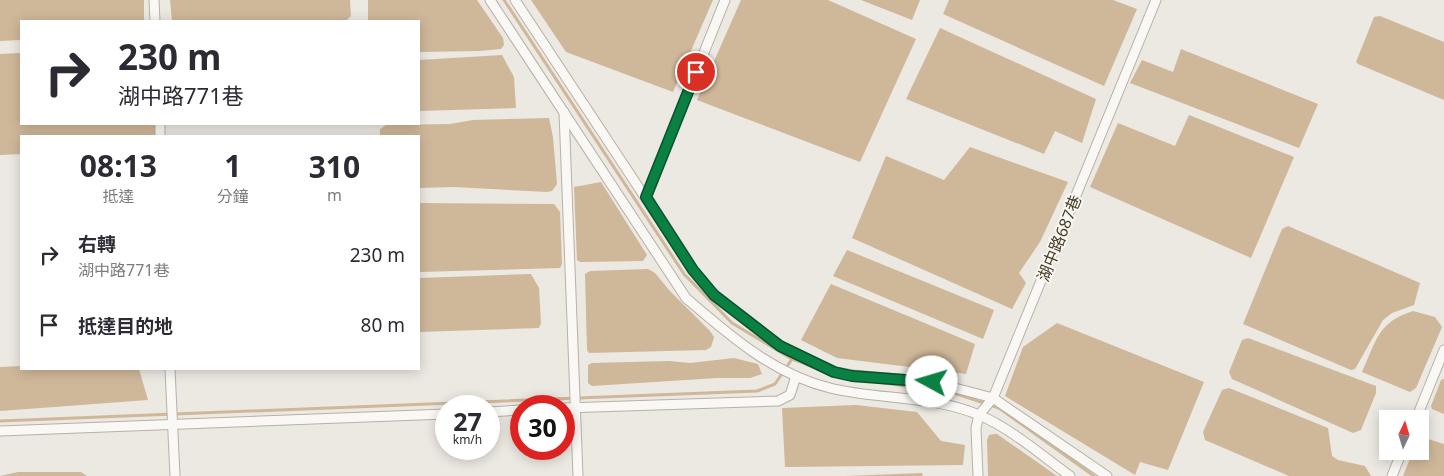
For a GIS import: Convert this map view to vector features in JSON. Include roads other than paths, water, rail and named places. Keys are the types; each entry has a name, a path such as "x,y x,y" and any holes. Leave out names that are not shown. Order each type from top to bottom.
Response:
{"street":[{"path":"154,0 155,20"},
{"path":"490,0 686,298 725,332 771,364 796,376 830,388 951,406 978,414 997,424 1070,476"},
{"path":"515,0 693,270 714,295 780,346 834,372 852,376 932,382 994,398 1107,476"},
{"path":"646,197 725,0"},
{"name":"湖中路687巷","path":"978,414 994,398 1156,0"},
{"path":"564,111 575,395"},
{"path":"1420,410 1444,350"},
{"path":"170,370 175,476"},
{"path":"578,476 575,408 778,401 790,395 796,376"},
{"path":"0,431 172,426 435,414"},
{"path":"978,414 976,428 978,476"},
{"path":"1392,476 1398,460"}],"waterway":[{"path":"504,0 684,274 732,323 792,359 809,365"},
{"path":"0,421 757,391 775,384 792,359"},
{"path":"870,381 954,393 999,408 1094,476"}]}
